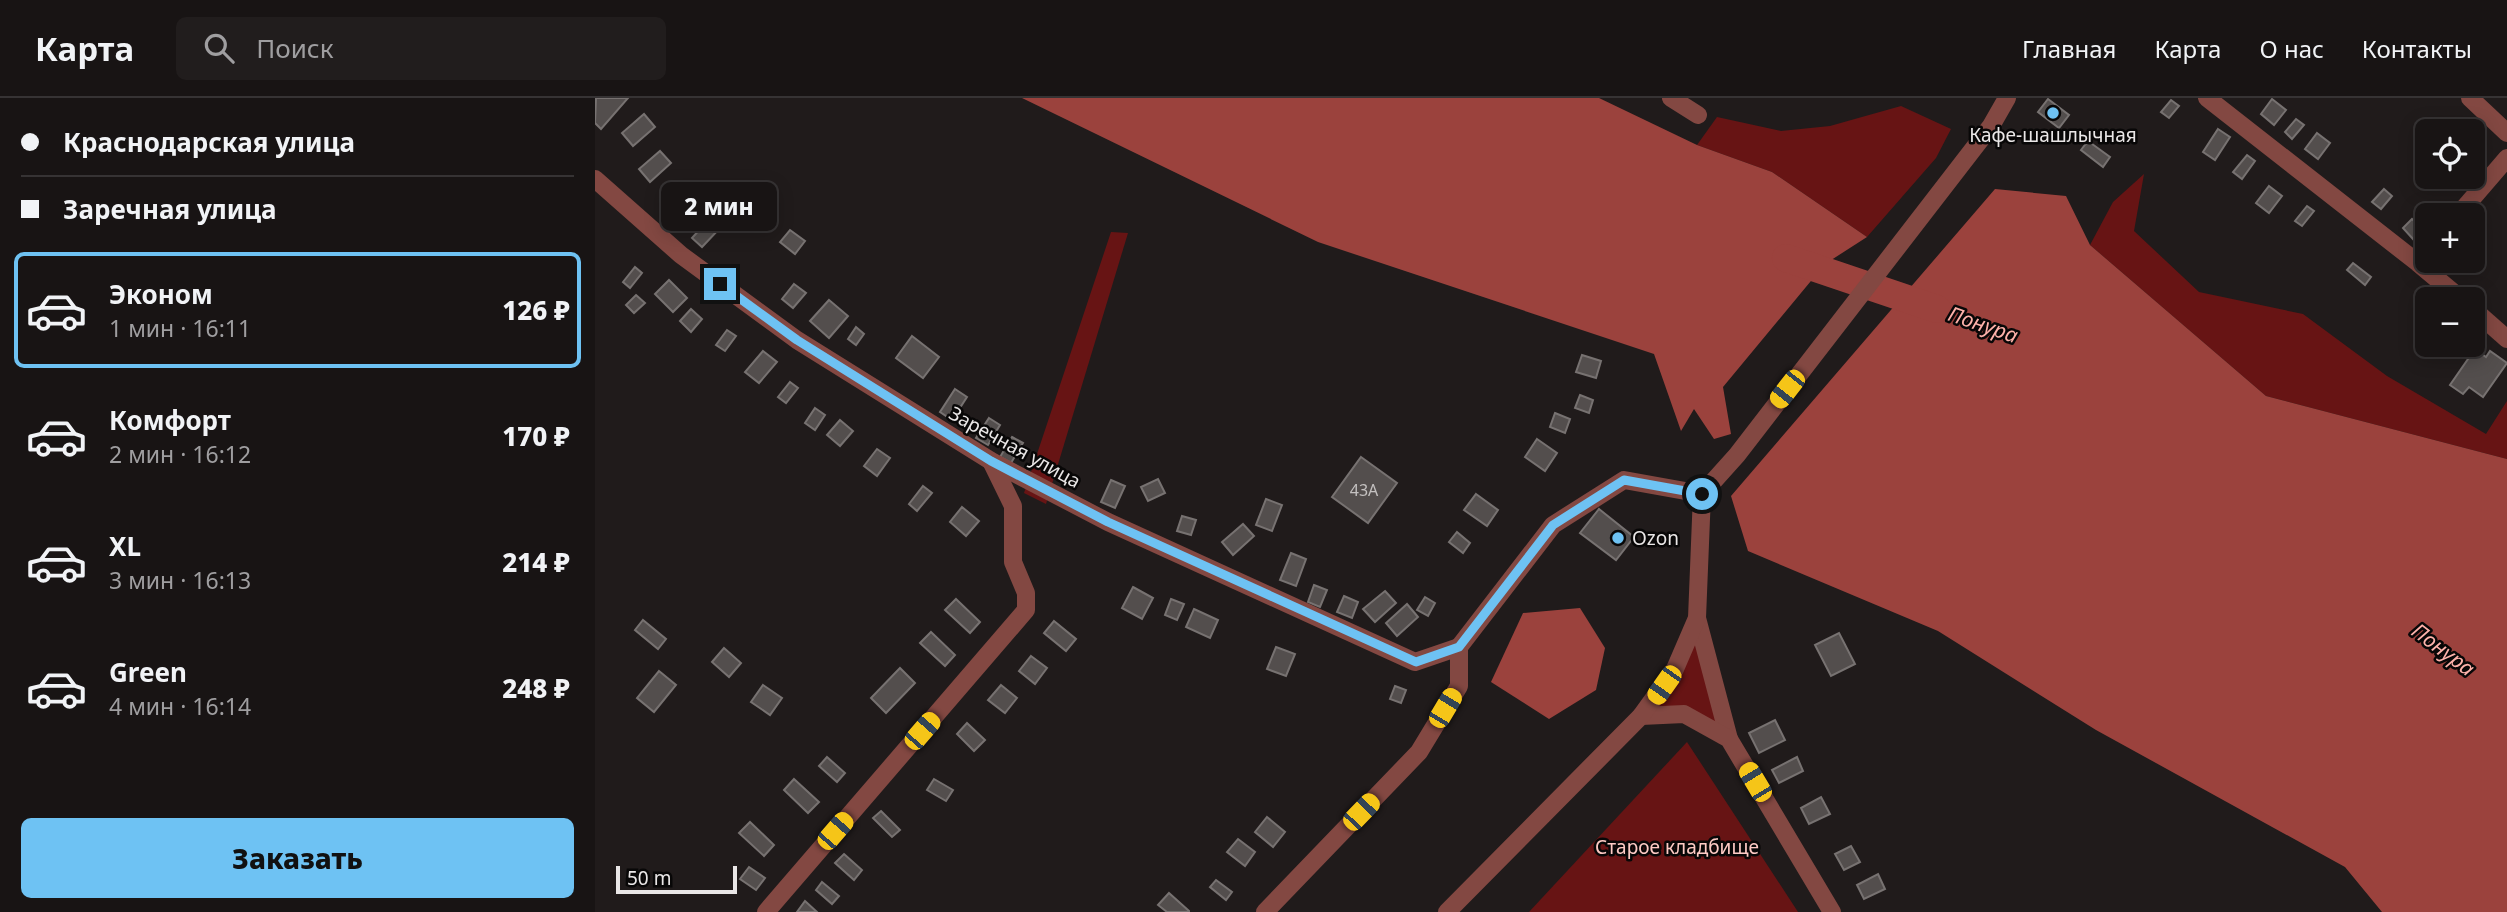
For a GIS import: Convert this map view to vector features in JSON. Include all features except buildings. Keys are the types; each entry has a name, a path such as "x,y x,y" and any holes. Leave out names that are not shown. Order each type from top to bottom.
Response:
{"street":[{"path":"1671,98 1698,115"},
{"path":"1832,912 1729,739 1697,618 1702,494 1737,454 1991,126 2007,98"},
{"path":"1991,126 2021,98"},
{"path":"2207,98 2415,251"},
{"path":"2470,98 2507,133"},
{"path":"2468,203 2507,158"},
{"name":"Заречная улица","path":"595,179 681,255 797,340 991,461 1108,522 1416,662 1459,647"},
{"path":"2437,273 2450,287"},
{"path":"2485,320 2507,339"},
{"path":"766,912 1026,610 1026,593 1013,562 1013,506 991,461"},
{"path":"1265,912 1419,752 1459,686 1459,647 1553,525 1624,480 1702,494"},
{"path":"1447,912 1641,716 1675,669 1697,618"},
{"path":"1641,716 1683,714 1729,739"}],"green space":[{"path":"1901,106 1951,129 1936,158 1867,237 1772,172 1697,145 1717,117 1781,131 1830,126"},
{"path":"2144,174 2134,231 2199,292 2303,314 2387,376 2486,434 2507,401 2507,459 2266,396 2090,245 2113,202"},
{"path":"1111,232 1128,233 1046,504 1024,493"},
{"path":"1697,618 1729,739 1684,714 1641,716"},
{"name":"Старое кладбище","path":"1687,742 1798,912 1529,912"}],"water":[{"path":"1022,98 1599,98 1697,145 1772,172 1867,237 1825,264 1723,387 1731,434 1714,439 1694,409 1681,431 1654,354 1318,242"},
{"path":"1995,189 2066,196 2090,245 2266,396 2507,459 2507,912 2382,912 2345,867 2096,730 1938,631 1748,551 1731,496"},
{"path":"1580,608 1605,648 1596,690 1549,719 1491,682 1523,613"}],"waterway":[{"name":"Понура","path":"1786,258 1937,309"}],"place":[{"name":"Кафе-шашлычная","path":"2053,113"},
{"name":"Ozon","path":"1618,538"}],"route":[{"path":"720,284 797,340 991,461 1108,522 1416,662 1459,647 1553,525 1624,480 1702,494"}]}
